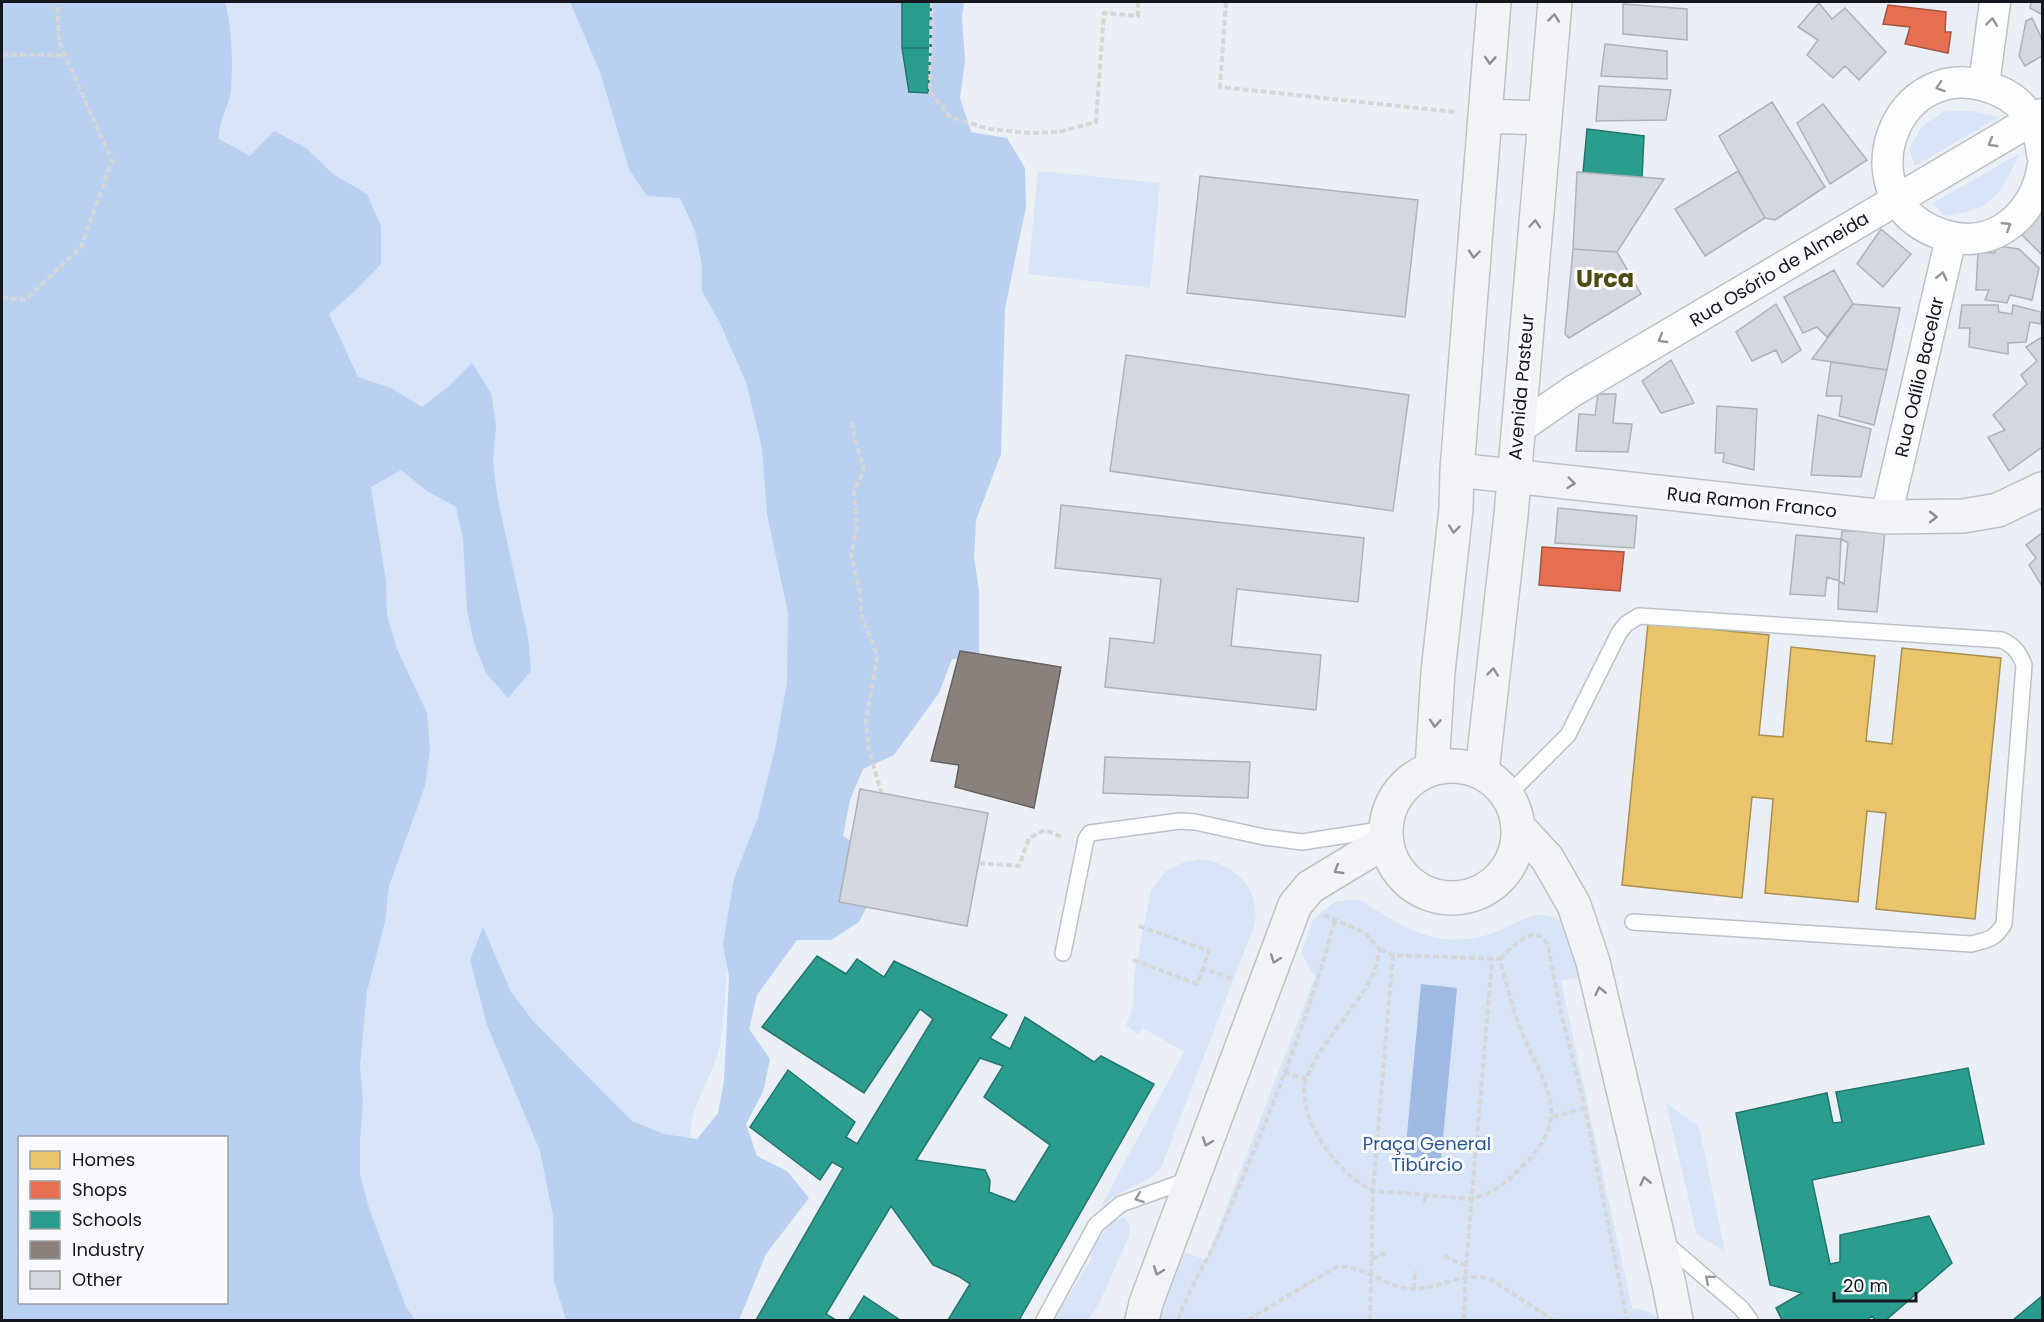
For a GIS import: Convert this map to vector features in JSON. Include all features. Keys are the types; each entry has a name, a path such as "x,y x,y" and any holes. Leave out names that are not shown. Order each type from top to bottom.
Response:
{"street":[{"path":"1432,768 1438,672 1456,509 1457,470 1494,2"},
{"name":"Avenida Pasteur","path":"1482,772 1511,515 1555,2"},
{"path":"1984,84 1995,2"},
{"path":"2043,154 2037,117 2012,97 1984,84 1958,82 1933,88 1911,103 1896,124 1888,148 1888,175 1897,199 1907,213 1920,224 1934,233 1951,238 1973,239 1995,233 2014,222 2030,205 2040,185 2043,169"},
{"path":"1485,116 1544,118"},
{"name":"Rua Osório de Almeida","path":"1518,429 1573,391 2037,117"},
{"name":"Rua Odílio Bacelar","path":"1886,517 1951,238"},
{"name":"Rua Ramon Franco","path":"1457,470 1886,517 1963,516 1998,510 2043,489"},
{"path":"1448,765 1466,766 1482,772 1497,782 1508,795 1515,811 1519,828 1516,850 1506,871 1490,887 1470,896 1448,898 1426,893 1407,880 1393,862 1386,835 1392,806 1405,785 1417,775 1432,768 1448,765"},
{"path":"1519,828 1546,858 1574,905 1593,962 1659,1238 1676,1320"},
{"path":"1140,1315 1194,1178 1295,904 1310,887 1386,835"}],"lane":[{"path":"1508,795 1568,735 1619,633 1626,624 1639,616 2002,640 2019,652 2024,665 2004,924 1997,935 1971,944 1633,922"},
{"path":"1063,952 1086,839 1090,832 1180,821 1302,842 1386,835"},
{"path":"1044,1320 1096,1225 1121,1204 1194,1178"},
{"path":"1659,1238 1741,1308 1750,1320"}],"path":[{"path":"2,297 25,300 81,247 112,161 59,42 57,2"},
{"path":"932,2 930,92 950,117 989,129 1030,134 1059,132 1096,122 1104,13 1138,16 1138,2"},
{"path":"1226,2 1220,87 1485,116"},
{"path":"2,55 65,55"},
{"path":"852,422 864,470 854,491 857,527 851,555 860,592 862,619 877,657 866,721 868,746 881,792"},
{"path":"979,863 1019,866 1029,838 1045,830 1062,837"},
{"path":"1295,904 1365,933 1380,950 1393,955 1492,960 1500,959 1527,936 1537,935 1546,942 1585,1108 1627,1320"},
{"path":"1178,1320 1223,1225 1284,1072 1319,979 1335,920"},
{"path":"1132,960 1197,984 1209,951 1139,926"},
{"path":"1380,950 1373,974 1306,1078 1304,1097 1309,1119 1322,1142 1353,1179 1372,1190 1471,1199 1484,1196 1506,1183 1532,1158 1545,1137 1553,1117 1542,1072 1519,1026 1500,959"},
{"path":"1370,1320 1372,1190 1393,955"},
{"path":"1464,1320 1471,1199 1492,960"},
{"path":"1203,968 1238,981"},
{"path":"1284,1072 1306,1078"},
{"path":"1553,1117 1585,1108"},
{"path":"1425,1195 1425,1203"},
{"path":"1372,1259 1388,1252"},
{"path":"1444,1256 1466,1266"},
{"path":"1248,1320 1334,1268 1351,1267 1372,1274 1389,1285 1414,1289 1441,1285 1465,1277 1475,1276 1492,1280 1553,1320"},
{"path":"1414,1289 1415,1270"}],"green space":[{"path":"2,2 865,2 847,460 727,963 719,1049 698,1101 691,1128 687,1199 689,1320 2,1320"},
{"path":"1945,111 1971,111 1999,117 1915,166 1909,149 1922,126"},
{"path":"2020,153 2007,180 1985,205 1974,210 1944,216 1933,203"},
{"path":"1038,171 1160,183 1150,288 1028,274"},
{"path":"1202,859 1226,867 1244,881 1254,901 1254,926 1161,1168 1148,1179 1115,1196 1100,1208 1184,1052 1143,1028 1138,1034 1126,1025 1133,1007 1134,976 1151,890 1166,871 1184,862"},
{"name":"Praça General Tibúrcio","path":"1359,899 1410,929 1432,937 1450,940 1485,935 1534,915 1550,916 1571,927 1581,977 1561,981 1632,1308 1647,1311 1659,1320 1157,1320 1185,1252 1206,1260 1315,977 1301,953 1313,920 1334,902"},
{"path":"1666,1103 1699,1126 1725,1251 1697,1235"},
{"path":"1125,1218 1128,1223 1130,1231 1128,1239 1098,1306 1088,1320 1049,1320 1060,1297 1066,1300 1092,1258 1086,1254 1114,1221"}],"shaded area":[{"path":"2,2 225,2 231,34 232,79 219,139 250,156 274,131 306,148 333,174 367,194 381,226 381,264 329,314 358,377 391,388 422,407 448,387 472,363 491,393 496,425 493,461 497,495 528,637 531,671 508,698 486,673 474,643 467,610 463,539 456,507 427,491 401,470 371,487 386,581 387,615 397,649 427,713 430,750 425,786 389,886 385,922 367,991 360,1066 363,1101 360,1175 369,1208 406,1307 415,1320 2,1320"},
{"path":"570,2 964,2 962,17 965,61 960,98 971,132 1007,138 1025,168 1026,207 1005,308 1001,454 976,520 974,557 979,591 979,661 952,659 939,693 894,755 863,769 850,800 843,836 873,855 876,889 859,922 831,940 797,940 757,995 749,1029 770,1059 763,1092 746,1124 757,1156 787,1171 809,1198 766,1254 739,1320 566,1320 554,1281 553,1216 540,1151 487,1025 470,960 483,927 511,992 533,1021 632,1121 664,1134 697,1139 718,1113 724,1081 729,977 723,944 734,879 758,817 775,749 787,683 788,613 767,514 762,448 746,382 719,321 702,291 702,265 695,231 680,198 647,196 629,169 600,72"},
{"path":"1421,984 1457,988 1441,1160 1405,1156"}],"building: Homes":[{"path":"1648,623 1769,635 1759,735 1783,737 1791,647 1875,656 1866,741 1892,744 1902,648 2001,658 1975,919 1876,909 1886,813 1867,811 1858,902 1765,893 1773,799 1752,797 1742,898 1622,885"}],"building: Shops":[{"path":"1888,5 1946,12 1945,32 1951,32 1948,53 1905,44 1910,27 1883,24"},
{"path":"1542,547 1624,552 1620,591 1539,585"}],"building: Schools":[{"path":"902,2 931,2 931,48 902,48"},
{"path":"902,48 931,48 928,93 909,92"},
{"path":"1587,129 1644,136 1642,178 1583,173"},
{"path":"817,956 846,974 857,959 884,977 894,961 1007,1015 990,1038 1010,1049 1025,1017 1094,1062 1101,1056 1154,1084 1019,1320 948,1320 970,1284 933,1265 891,1206 826,1314 836,1320 756,1320 843,1168 832,1162 820,1180 750,1127 788,1070 855,1122 846,1137 857,1144 933,1019 920,1009 864,1093 762,1027","holes":["980,1058 1003,1066 984,1097 1050,1145 1015,1202 989,1192 990,1181 985,1170 916,1160"]},
{"path":"1968,1068 1984,1144 1812,1180 1830,1264 1840,1262 1840,1235 1929,1216 1952,1263 1886,1320 1875,1320 1872,1316 1867,1320 1782,1320 1776,1308 1802,1293 1770,1285 1736,1113 1827,1093 1833,1123 1842,1122 1836,1092"},
{"path":"864,1296 900,1320 849,1320"},
{"path":"2042,1296 2042,1320 2013,1320"}],"building: Industry":[{"path":"960,651 1061,667 1034,808 955,787 959,765 931,761"}],"building: Other":[{"path":"2031,2 2042,2 2041,14 2030,8"},
{"path":"1819,3 1832,19 1845,8 1886,52 1859,80 1845,66 1833,78 1807,55 1818,40 1798,27"},
{"path":"1623,4 1687,9 1687,40 1623,34"},
{"path":"2032,18 2042,39 2042,56 2025,66 2019,56 2026,21"},
{"path":"1605,44 1667,51 1667,79 1601,76"},
{"path":"1599,86 1671,90 1666,120 1596,121"},
{"path":"1772,102 1825,187 1775,220 1765,218 1719,136"},
{"path":"1823,104 1867,160 1830,184 1797,123"},
{"path":"1738,171 1765,218 1705,256 1675,209"},
{"path":"1577,172 1664,179 1617,252 1573,249"},
{"path":"1200,176 1418,200 1405,317 1187,293"},
{"path":"2042,210 2042,255 2022,235"},
{"path":"1881,229 1911,254 1883,287 1857,264"},
{"path":"1998,246 2019,249 2039,268 2032,300 2010,295 2007,303 1985,300 1989,290 1976,290 1978,252 1994,253"},
{"path":"1573,249 1617,252 1641,294 1569,338 1565,334"},
{"path":"1834,270 1853,304 1827,337 1817,327 1803,333 1784,297"},
{"path":"1776,304 1801,350 1782,363 1776,350 1752,361 1736,332"},
{"path":"1853,304 1900,308 1887,370 1812,359"},
{"path":"1962,305 1998,305 1999,312 2012,314 2013,305 2041,312 2041,324 2030,322 2026,342 2008,343 2008,354 1969,347 1970,328 1959,328"},
{"path":"2042,337 2042,447 2009,471 1988,437 2005,430 1993,415 2027,384 2021,375 2037,361 2026,347"},
{"path":"1126,355 1409,395 1393,511 1110,471"},
{"path":"1671,360 1694,403 1661,413 1642,381"},
{"path":"1831,362 1887,370 1874,425 1839,416 1842,396 1826,396"},
{"path":"1598,394 1616,394 1613,423 1632,424 1628,452 1576,451 1579,414 1595,415"},
{"path":"1717,406 1757,409 1754,470 1723,462 1724,453 1715,453"},
{"path":"1818,415 1871,429 1861,477 1811,475"},
{"path":"1061,505 1364,538 1358,602 1237,589 1231,646 1321,655 1316,710 1105,687 1110,638 1154,643 1161,579 1055,568"},
{"path":"1558,508 1637,516 1634,548 1555,543"},
{"path":"1842,531 1885,531 1877,612 1838,609 1839,581 1844,584 1848,543 1841,539"},
{"path":"2042,533 2042,586 2029,565 2036,558 2026,545"},
{"path":"1796,535 1841,539 1839,581 1827,577 1825,596 1790,594"},
{"path":"1105,757 1250,762 1248,798 1103,793"},
{"path":"860,789 988,813 967,926 839,902"}],"district":[{"name":"Urca","path":"1605,278"}]}
